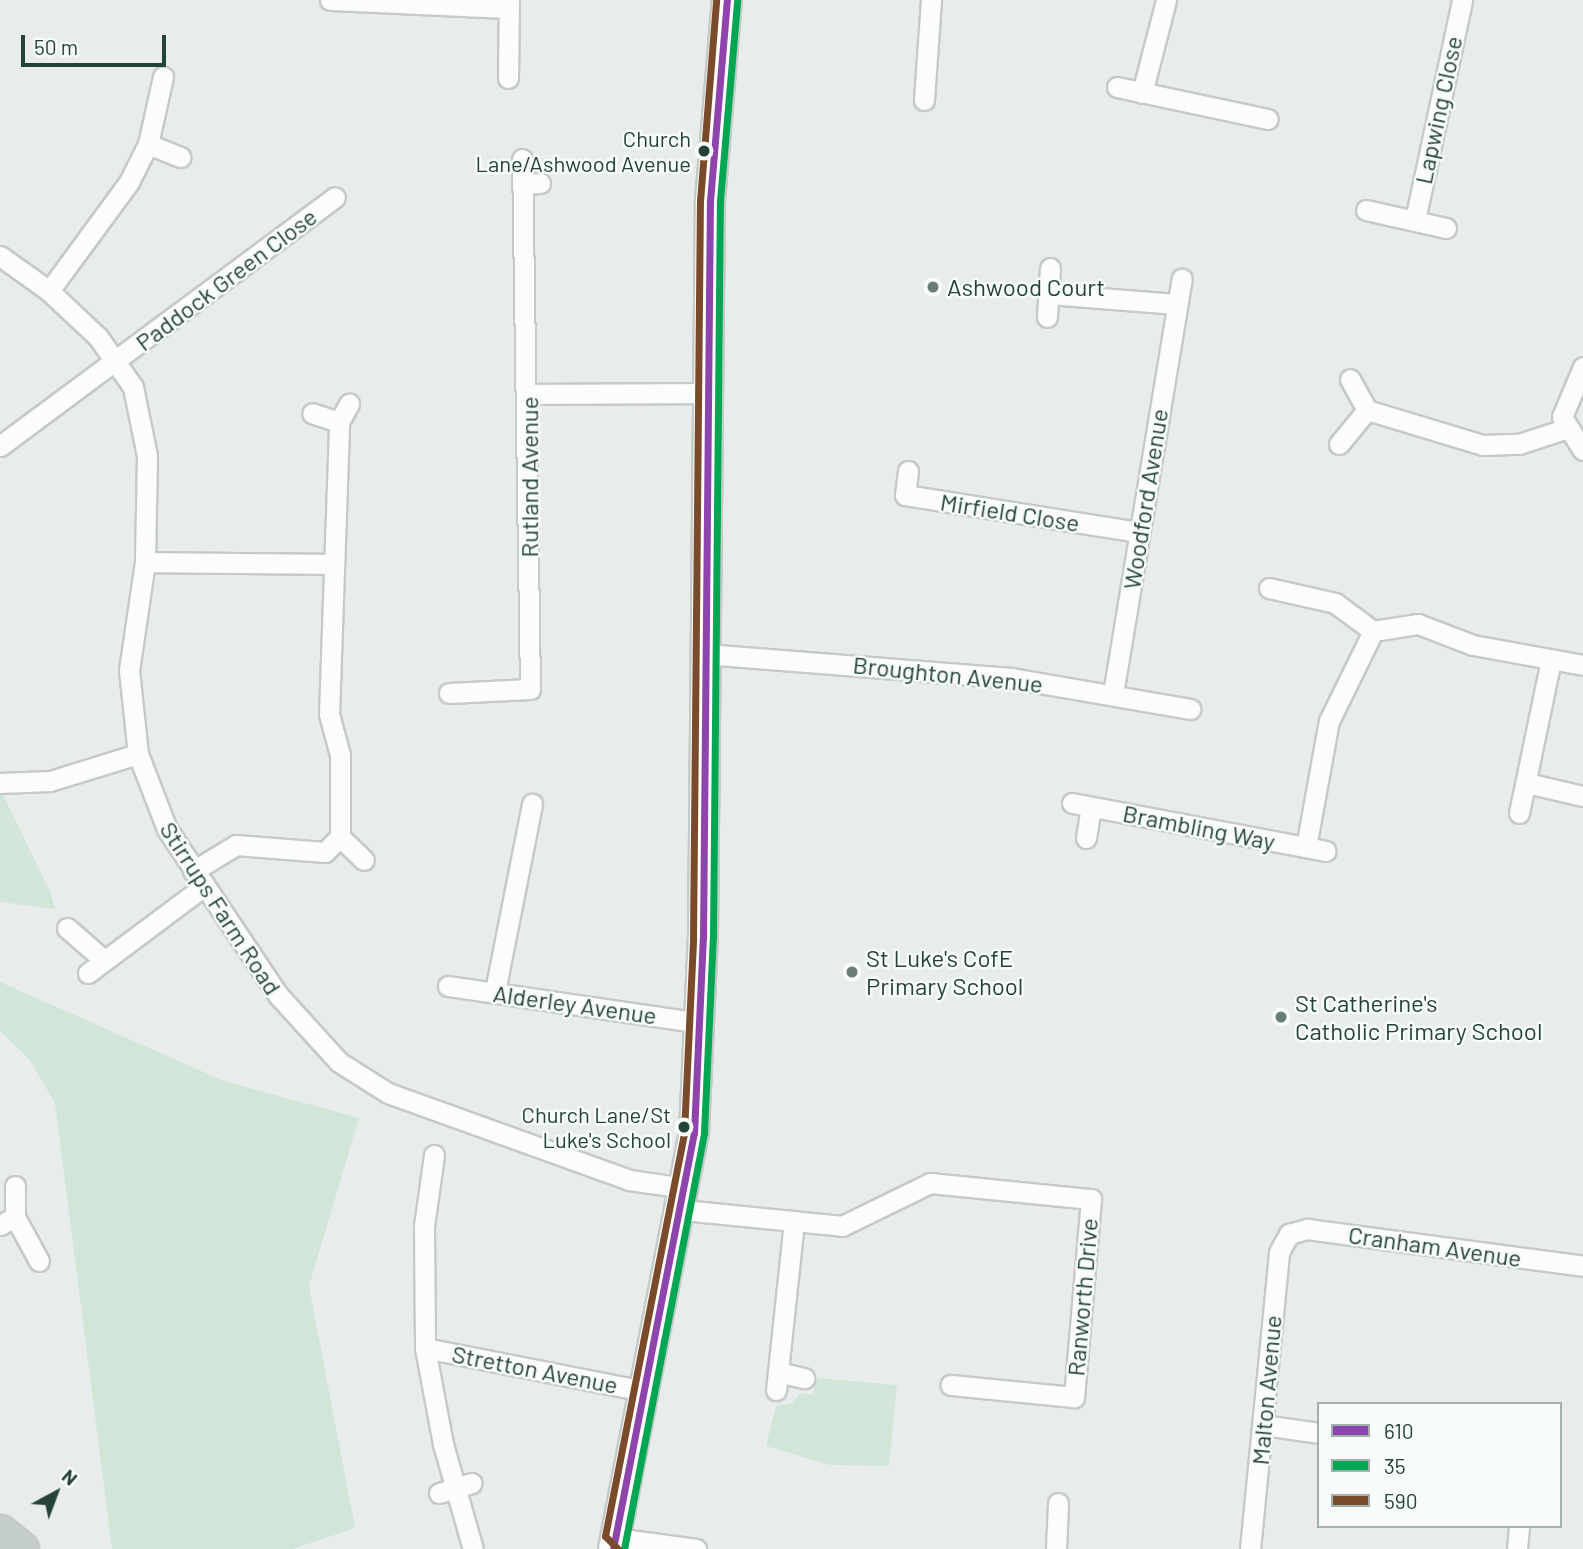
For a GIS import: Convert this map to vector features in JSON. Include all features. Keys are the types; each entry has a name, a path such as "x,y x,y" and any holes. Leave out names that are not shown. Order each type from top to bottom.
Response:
{"highway":[{"path":"0,1532 21,1549"}],"main road":[{"path":"614,1544 684,1199 701,1023 710,201 727,0"}],"street":[{"path":"330,0 509,4 508,78"},
{"path":"924,100 932,0"},
{"path":"1142,93 1166,0"},
{"name":"Lapwing Close","path":"1415,220 1462,0"},
{"path":"50,291 129,182 148,145 163,77"},
{"path":"1117,87 1268,118"},
{"path":"148,145 180,157"},
{"name":"Rutland Avenue","path":"449,693 530,689 531,183 522,159"},
{"name":"Paddock Green Close","path":"0,446 335,197"},
{"path":"1366,210 1446,228"},
{"name":"Stirrups Farm Road","path":"0,256 50,291 117,361 143,422 145,562 129,670 138,754 167,829 198,879 298,1021 362,1079 534,1150 684,1199"},
{"path":"1047,317 1050,268"},
{"name":"Woodford Avenue","path":"1113,694 1182,279"},
{"path":"1049,294 1177,303"},
{"path":"1583,368 1564,406 1565,429 1583,450"},
{"path":"1350,379 1367,410 1483,444 1519,444 1565,429"},
{"path":"529,394 707,393"},
{"path":"88,973 236,845 325,852 340,836 340,755 328,714 339,422 349,404"},
{"path":"1339,444 1367,410"},
{"path":"312,413 339,422"},
{"name":"Mirfield Close","path":"908,471 905,495 1139,532"},
{"path":"145,562 333,564"},
{"path":"1269,588 1335,603 1373,631 1418,624 1473,645 1583,665"},
{"name":"Brambling Way","path":"1086,838 1081,805 1315,849 1329,721 1373,631"},
{"name":"Broughton Avenue","path":"705,654 1011,678 1190,709"},
{"path":"1519,813 1551,660"},
{"path":"0,783 50,781 138,754"},
{"path":"1527,783 1583,796"},
{"path":"495,991 531,804"},
{"path":"340,836 364,860"},
{"path":"68,928 104,961"},
{"name":"Alderley Avenue","path":"448,986 701,1023"},
{"path":"434,1156 424,1226 425,1348 456,1488 473,1549"},
{"name":"Ranworth Drive","path":"684,1199 794,1221 857,1223 894,1196 930,1183 1091,1199 1074,1397 951,1385"},
{"path":"15,1186 8,1221 39,1261"},
{"path":"794,1221 779,1381 804,1378"},
{"name":"Cranham Avenue","path":"1289,1234 1307,1228 1583,1266"},
{"name":"Malton Avenue","path":"1250,1549 1279,1252 1289,1234"},
{"name":"Stretton Avenue","path":"425,1348 645,1391"},
{"path":"1262,1425 1317,1433"},
{"path":"1056,1549 1058,1503"},
{"path":"1517,1549 1519,1528"},
{"path":"614,1544 696,1549"}],"green space":[{"path":"0,789 50,891 55,909 0,902"},
{"path":"0,982 224,1081 359,1118 309,1286 355,1528 293,1549 112,1549 55,1103 29,1059 0,1031"},
{"path":"817,1378 897,1385 889,1466 830,1465 766,1446 776,1406 792,1403 800,1393 812,1395"}],"transit line":[{"name":"590","path":"618,1549 605,1536 684,1132 693,938 700,201 716,0"},
{"name":"610","path":"613,1549 694,1133 703,938 710,201 727,0"},
{"name":"35","path":"624,1549 704,1133 713,938 720,201 737,1"}],"place":[{"name":"Church Lane/Ashwood Avenue","path":"704,151"},
{"name":"Ashwood Court","path":"933,287"},
{"name":"St Luke's CofE Primary School","path":"852,972"},
{"name":"St Catherine's Catholic Primary School","path":"1281,1017"},
{"name":"Church Lane/St Luke's School","path":"684,1127"}]}
